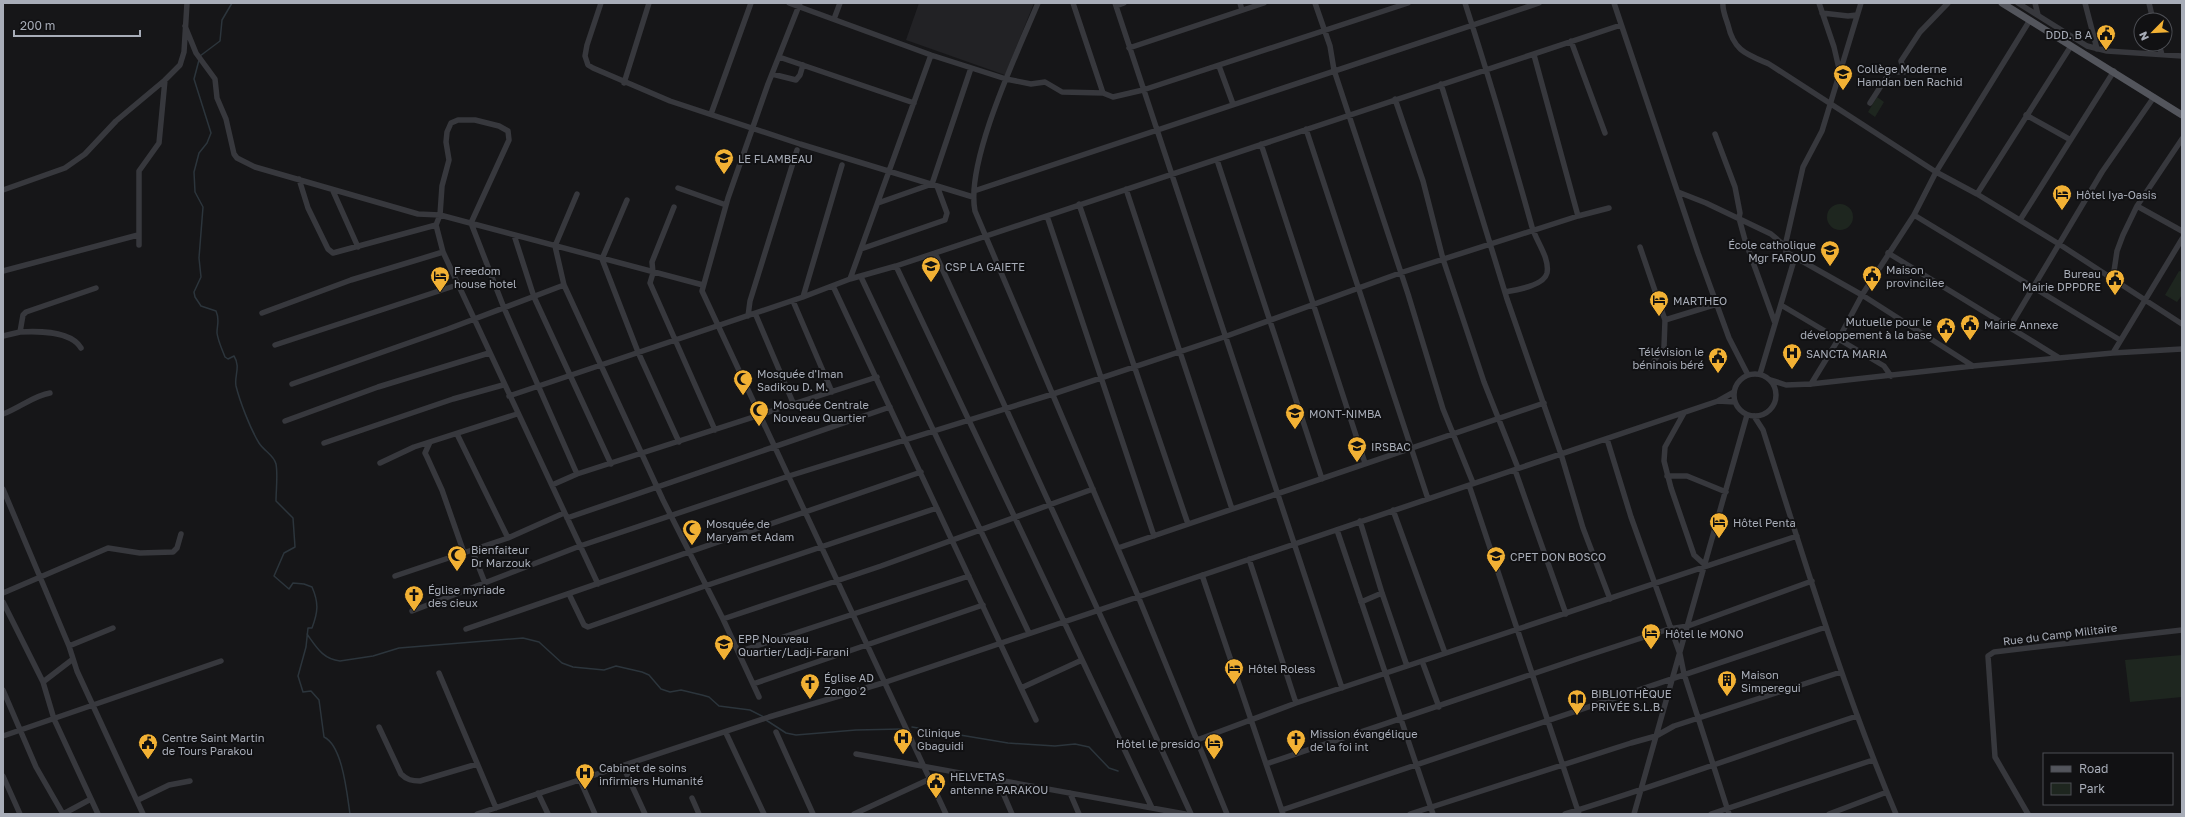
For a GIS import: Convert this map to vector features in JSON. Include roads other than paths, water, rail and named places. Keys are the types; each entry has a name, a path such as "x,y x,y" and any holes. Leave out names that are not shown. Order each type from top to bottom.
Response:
{"main road":[{"path":"2002,3 2114,71 2182,115"}],"street":[{"path":"3,190 65,168 85,154 116,121 165,80 180,65 184,52 187,3"},
{"path":"601,3 587,45 585,56 588,64 624,83 670,101 889,172 934,185 974,194 1156,130 1539,3"},
{"path":"624,83 649,3"},
{"path":"711,114 750,3"},
{"path":"789,3 799,5 931,55 1006,79 1031,84 1045,82 1062,92 1103,93 1118,97 1219,66 1408,3"},
{"path":"834,19 840,3"},
{"path":"1038,3 1006,79 978,164 974,194 977,218 1118,548 1227,814"},
{"path":"1073,3 1103,93"},
{"path":"1124,3 1115,4 1276,494 1342,688"},
{"path":"1240,3 1242,10"},
{"path":"1129,48 1264,3"},
{"path":"1315,3 1324,30 1334,70 1443,409 1454,433 1548,720 1561,766 1578,812"},
{"path":"1466,3 1533,231 1546,262 1547,274 1534,284 1505,292"},
{"path":"1614,3 1729,338 1748,375"},
{"path":"1723,3 1729,33 1735,45 1743,52 1769,64 1936,172 1977,194 2059,244 2182,324"},
{"path":"1819,3 1840,73"},
{"path":"1784,246 1803,167 1822,131 1862,3"},
{"path":"1870,104 1890,72 1904,72 1901,61 1920,32 1948,3"},
{"path":"2018,3 2082,44 2097,49 2182,56"},
{"path":"2035,3 2038,15"},
{"path":"2085,3 2097,49"},
{"path":"799,5 772,74 754,129 726,205 702,285 702,291 886,682 946,814"},
{"path":"1822,12 1848,16 1857,15"},
{"path":"1810,384 1838,340 1862,295 1914,215 1936,172 2030,20"},
{"path":"509,396 755,314 850,279 896,266 1621,25"},
{"path":"185,26 196,53 215,79 217,98 226,119 234,154 237,158 255,166 333,191 418,214 440,214 652,273 702,285"},
{"path":"1570,41 1605,133"},
{"path":"1977,194 2071,46"},
{"path":"850,279 931,55"},
{"path":"1534,55 1578,216"},
{"path":"779,57 914,103"},
{"path":"772,74 796,80 803,65"},
{"path":"1219,66 1233,104"},
{"path":"862,249 945,220 947,213 934,185 971,68"},
{"path":"2020,220 2069,139 2114,71"},
{"path":"139,245 139,171 159,142 165,80"},
{"path":"1441,84 1489,245 1561,454 1583,528 1610,599"},
{"path":"2009,328 2102,172 2154,97"},
{"path":"1395,100 1423,182 1443,259 1566,614"},
{"path":"2026,115 2069,139"},
{"path":"577,474 504,308 471,223 509,140 508,131 499,126 475,120 458,120 452,123 447,132 449,160 442,186 440,214 436,225 442,252 503,385 598,584"},
{"path":"1306,129 1428,499"},
{"path":"1715,134 1735,187 1745,240 1775,323"},
{"path":"2113,278 2120,241 2137,206 2182,139"},
{"path":"1261,144 1365,463"},
{"path":"748,316 757,278 797,150"},
{"path":"1217,160 1322,479"},
{"path":"803,297 842,164"},
{"path":"299,179 308,208 330,252 335,253 436,225"},
{"path":"878,203 934,185"},
{"path":"678,188 726,205"},
{"path":"1126,189 1232,509"},
{"path":"333,191 358,247"},
{"path":"1678,192 1740,218 1771,234 1784,246 1786,252 1862,295 1973,366"},
{"path":"577,194 555,246 564,285 656,485 688,552 723,619 759,697"},
{"path":"627,200 602,259 638,352 679,442"},
{"path":"1079,204 1188,524"},
{"path":"2137,206 2182,231"},
{"path":"674,207 652,262 650,283 715,430"},
{"path":"412,611 580,546 789,476 1007,409 1180,352 1359,290 1400,273 1578,216 1609,208"},
{"path":"1914,215 2120,340"},
{"path":"1047,216 1154,536"},
{"path":"3,271 138,235"},
{"path":"514,235 534,297 611,464"},
{"path":"2113,353 2182,238"},
{"path":"1640,247 1665,320 1664,348 1649,368"},
{"path":"262,313 351,280 442,252"},
{"path":"935,253 1191,814"},
{"path":"1888,253 2058,357"},
{"path":"1760,374 1795,257"},
{"path":"896,266 1152,808"},
{"path":"861,277 1029,633"},
{"path":"275,345 457,285"},
{"path":"292,384 564,285"},
{"path":"832,286 877,377 1036,720"},
{"path":"20,332 23,315 26,312 96,288"},
{"path":"792,301 832,392"},
{"path":"1665,320 1717,304"},
{"path":"1781,305 1884,366 1891,376"},
{"path":"755,314 794,404"},
{"path":"3,336 20,332 48,332 75,341 81,348"},
{"path":"1764,430 1751,416 1738,408 1735,402 1734,392 1739,382 1748,375 1760,374 1771,380 1786,385 1810,384 2058,357 2182,349"},
{"path":"285,421 378,387 489,353"},
{"path":"552,485 577,474 643,454 877,377"},
{"path":"1771,380 1776,394 1774,405 1766,414 1764,430 1841,672 1895,814"},
{"path":"324,443 453,399 503,385"},
{"path":"1776,394 1786,385"},
{"path":"480,814 538,793 726,733 766,718 886,682 1684,413 1718,401 1734,392"},
{"path":"3,414 23,406 36,397 50,393"},
{"path":"1718,401 1735,402"},
{"path":"1118,548 1498,418 1544,404"},
{"path":"395,576 508,538 656,485 775,447 890,406"},
{"path":"1684,413 1664,453 1667,476 1694,555 1705,566"},
{"path":"380,463 414,447 517,414"},
{"path":"1751,416 1766,414"},
{"path":"1634,814 1726,492 1751,416"},
{"path":"458,434 508,538"},
{"path":"1606,439 1669,629 1680,654 1684,674 1728,811"},
{"path":"430,442 426,453 427,457 439,484 464,553"},
{"path":"466,629 921,472"},
{"path":"1667,476 1687,476 1726,492"},
{"path":"3,489 69,646 73,659 138,800 143,814"},
{"path":"723,619 1016,518 1093,489"},
{"path":"569,594 584,625 588,628 705,586 937,508"},
{"path":"1393,510 1445,653"},
{"path":"1360,521 1382,593 1407,666"},
{"path":"1336,530 1433,814"},
{"path":"3,593 108,548 140,553 168,553 177,548 181,534"},
{"path":"1197,740 1296,703 1797,536"},
{"path":"472,550 485,584"},
{"path":"1250,559 1296,703"},
{"path":"1202,575 1282,812 1416,764 1672,680 1684,674 1826,627"},
{"path":"738,652 969,576"},
{"path":"1266,764 1669,629 1688,626 1812,582"},
{"path":"1361,602 1382,593"},
{"path":"3,602 43,682 54,719 98,814"},
{"path":"753,684 867,643 983,605"},
{"path":"69,646 113,628"},
{"name":"Rue du Camp Militaire","path":"2028,814 1995,757 1988,656 1994,652 2182,630"},
{"path":"43,682 73,659"},
{"path":"3,736 221,660"},
{"path":"1021,688 1082,660"},
{"path":"1422,661 1439,707"},
{"path":"1410,814 1656,736 1674,726 1841,672"},
{"path":"439,673 496,808"},
{"path":"3,690 22,730 36,767 63,814 91,799"},
{"path":"1565,814 1578,812 1641,791 1713,763 1857,716"},
{"path":"379,727 401,774 405,779 420,781 477,764"},
{"path":"776,732 814,814"},
{"path":"726,733 764,814"},
{"path":"856,754 1152,808 1169,813 1185,814"},
{"path":"1711,814 1728,811 1874,760"},
{"path":"623,766 645,814"},
{"path":"3,776 20,814"},
{"path":"854,814 930,778"},
{"path":"997,779 1012,814"},
{"path":"580,780 595,814"},
{"path":"138,800 173,784 190,781"},
{"path":"1829,814 1887,792"},
{"path":"538,793 548,814"},
{"path":"1070,793 1079,814"},
{"path":"692,798 699,814"}],"waterway":[{"path":"200,56 220,41 222,20 232,3"},
{"path":"199,60 194,79 211,133 207,143 199,153 194,172 195,192 203,207 199,258 201,277 194,292 195,297 201,306 216,311 218,320 217,333 225,357 228,359 234,356 236,360 236,386 240,400 259,443 273,458 276,464 276,501 293,518 295,547 284,553 274,576 289,589 293,583 304,584 312,587 314,593 317,603 316,617 312,628 308,628 306,647 298,676 303,692 311,691 319,700 324,737 336,750 340,760 350,814"},
{"path":"307,634 321,652 329,658 340,661 373,656 399,648 523,638 539,642 562,663 573,667 604,670 616,666 642,672 649,675 661,689 670,692 681,690 702,695 709,697 719,706 750,710 764,717"},
{"path":"766,720 786,733 796,735 856,730 902,729"},
{"path":"912,727 1008,743 1055,746 1075,744 1089,747 1109,768 1118,771"}],"place":[{"name":"DDD. B A","path":"2106,51"},
{"name":"Collège Moderne Hamdan ben Rachid","path":"1843,91"},
{"name":"LE FLAMBEAU","path":"724,175"},
{"name":"Hôtel Iya-Oasis","path":"2062,211"},
{"name":"École catholique Mgr FAROUD","path":"1830,267"},
{"name":"CSP LA GAIETE","path":"931,283"},
{"name":"Maison provincilee","path":"1872,292"},
{"name":"Freedom house hotel","path":"440,293"},
{"name":"Bureau Mairie DPPDRE","path":"2115,296"},
{"name":"MARTHEO","path":"1659,317"},
{"name":"Mairie Annexe","path":"1970,341"},
{"name":"Mutuelle pour le développement à la base","path":"1946,344"},
{"name":"SANCTA MARIA","path":"1792,370"},
{"name":"Télévision le béninois béré","path":"1718,374"},
{"name":"Mosquée d'Iman Sadikou D. M.","path":"743,396"},
{"name":"Mosquée Centrale Nouveau Quartier","path":"759,427"},
{"name":"MONT-NIMBA","path":"1295,430"},
{"name":"IRSBAC","path":"1357,463"},
{"name":"Hôtel Penta","path":"1719,539"},
{"name":"Mosquée de Maryam et Adam","path":"692,546"},
{"name":"Bienfaiteur Dr Marzouk","path":"457,572"},
{"name":"CPET DON BOSCO","path":"1496,573"},
{"name":"Église myriade des cieux","path":"414,612"},
{"name":"Hôtel le MONO","path":"1651,650"},
{"name":"EPP Nouveau Quartier/Ladji-Farani","path":"724,661"},
{"name":"Hôtel Roless","path":"1234,685"},
{"name":"Maison Simperegui","path":"1727,697"},
{"name":"Église AD Zongo 2","path":"810,700"},
{"name":"BIBLIOTHÈQUE PRIVÉE S.L.B.","path":"1577,716"},
{"name":"Clinique Gbaguidi","path":"903,755"},
{"name":"Mission évangélique de la foi int","path":"1296,756"},
{"name":"Centre Saint Martin de Tours Parakou","path":"148,760"},
{"name":"Hôtel le presido","path":"1214,760"},
{"name":"Cabinet de soins infirmiers Humanité","path":"585,790"},
{"name":"HELVETAS antenne PARAKOU","path":"936,799"}]}
